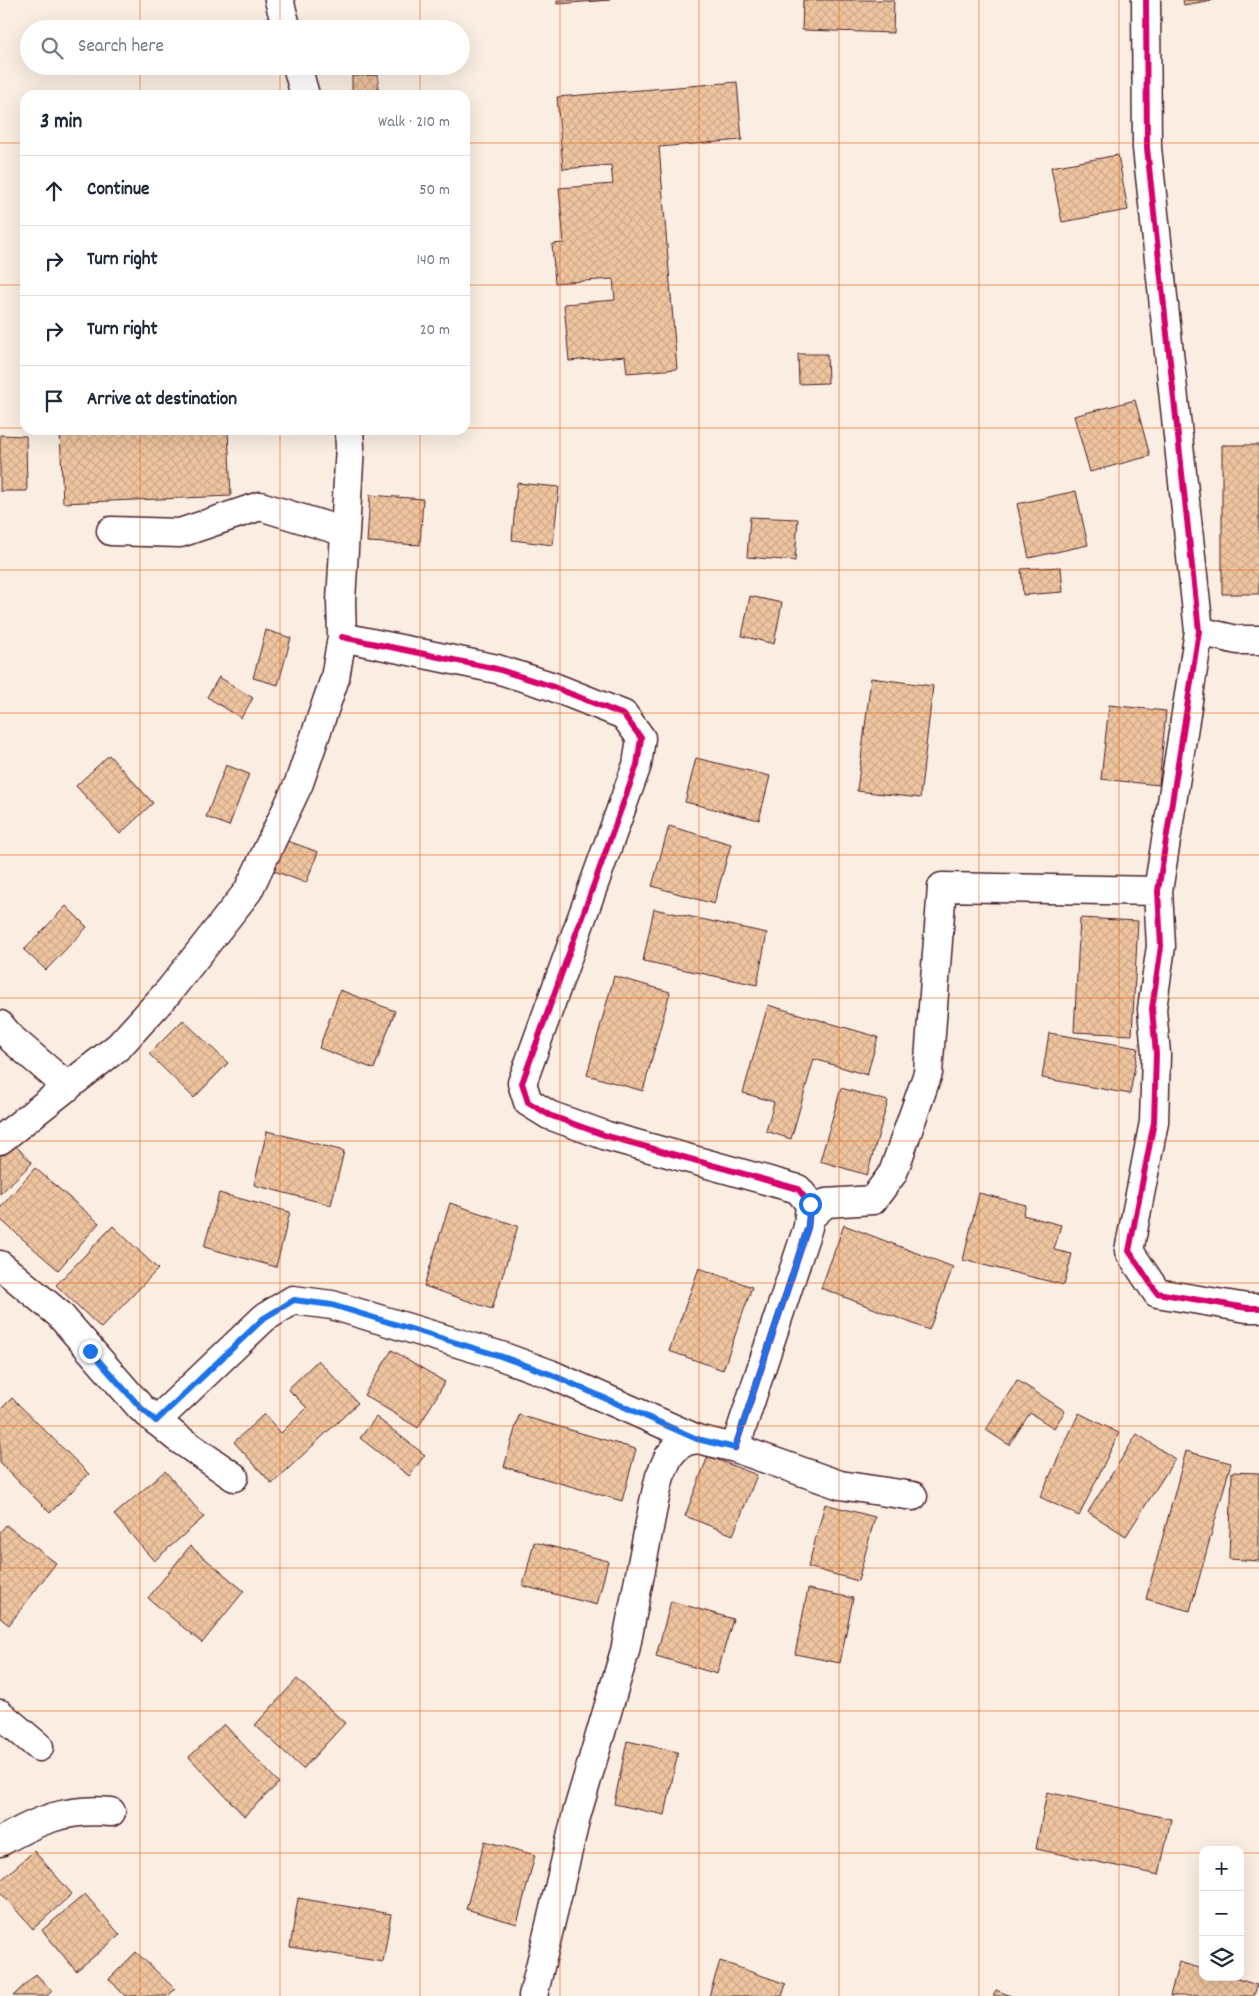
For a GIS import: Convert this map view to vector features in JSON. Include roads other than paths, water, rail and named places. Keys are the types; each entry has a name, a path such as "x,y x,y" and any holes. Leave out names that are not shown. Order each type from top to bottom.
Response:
{"street":[{"path":"279,0 285,20"},
{"path":"1146,0 1147,148 1199,631 1158,892 1161,946 1152,1008 1156,1054 1154,1122 1129,1251 1157,1294 1247,1308 1259,1308"},
{"path":"299,75 304,90"},
{"path":"0,1140 119,1046 169,991 248,891 299,783 335,678 342,637 349,435"},
{"path":"111,531 180,533 260,506 345,532"},
{"path":"1199,631 1237,640 1259,640"},
{"path":"342,637 497,669 552,686 624,716 641,738 637,765 522,1083 528,1102 549,1115 607,1136 798,1189 810,1204 808,1227 735,1448"},
{"path":"809,1218 826,1203 873,1200 893,1173 928,1073 942,887 1158,892"},
{"path":"0,1025 12,1039 68,1087"},
{"path":"0,1264 59,1314 141,1408 156,1421 234,1477"},
{"path":"156,1421 264,1318 294,1300 332,1305 500,1356 550,1374 697,1439 735,1448 840,1485 914,1496"},
{"path":"533,1996 577,1813 625,1651 660,1476 669,1456 678,1446 687,1440 697,1439"},
{"path":"0,1714 39,1747"},
{"path":"0,1842 30,1825 67,1813 89,1810 111,1812"}]}
